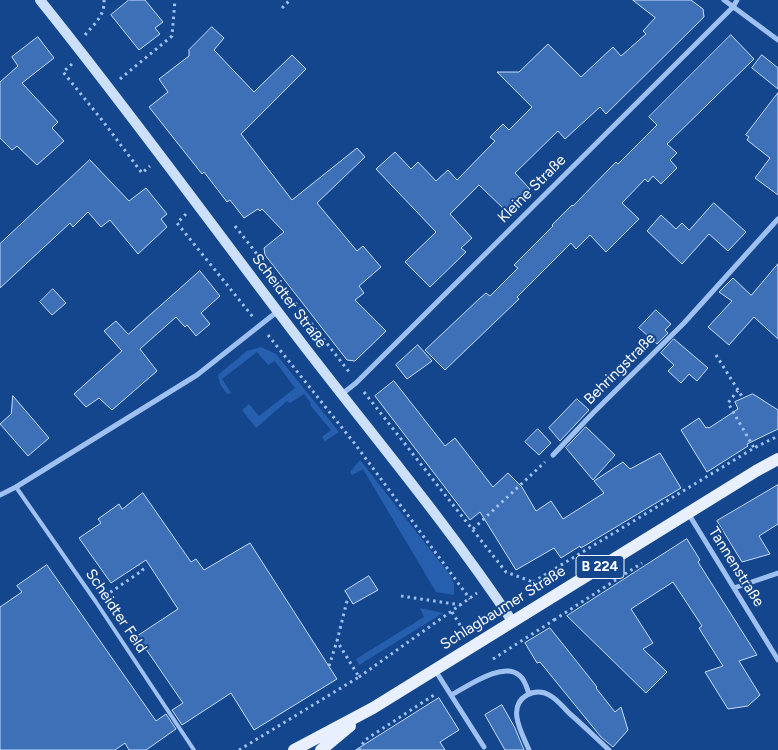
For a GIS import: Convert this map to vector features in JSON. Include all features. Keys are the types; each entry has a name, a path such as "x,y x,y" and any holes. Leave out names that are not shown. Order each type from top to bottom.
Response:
{"main road":[{"name":"Schlagbaumer Straße","path":"294,750 373,708 778,459"},
{"name":"Schlagbaumer Straße","path":"321,750 373,708"}],"street":[{"name":"Scheidter Straße","path":"40,0 158,151 278,311 480,573 512,621"},
{"path":"724,0 778,40"},
{"name":"Kleine Straße","path":"342,394 356,383 738,0"},
{"name":"Behringstraße","path":"553,455 684,323 778,219"},
{"path":"0,495 16,487 196,375 278,311"},
{"name":"Tannenstraße","path":"688,513 778,660"},
{"path":"734,588 778,573"},
{"path":"434,670 484,747"},
{"path":"451,695 490,675 505,670 515,672 520,676 529,694"},
{"path":"529,750 517,721 516,713 519,702 529,694 539,692 552,696 609,750"}],"lane":[{"name":"Scheidter Feld","path":"16,487 96,602 194,750"}],"path":[{"path":"84,35 98,21 102,14 104,0"},
{"path":"120,79 172,36 175,0"},
{"path":"282,8 290,0"},
{"path":"79,28 90,42"},
{"path":"67,57 72,64 63,72 142,173 152,164 157,171"},
{"path":"114,72 126,87"},
{"path":"188,212 176,222 355,444 470,598 359,677 239,750"},
{"path":"229,218 356,383 506,572"},
{"path":"716,355 743,398"},
{"path":"738,390 728,403 754,448"},
{"path":"533,582 754,448 778,436"},
{"path":"473,529 553,455"},
{"path":"96,602 143,570 139,565"},
{"path":"401,596 462,605"},
{"path":"329,666 348,597"},
{"path":"337,641 359,677"}],"shaded area":[{"path":"261,347 276,354 339,432 325,441 322,437 331,430 310,405 311,403 304,394 290,403 287,401 256,428 242,410 249,404 259,416 295,388 275,361 268,365 257,352 222,379 231,393 227,394 220,384 218,375 247,351"},
{"path":"360,460 450,575 454,584 454,595 436,592 363,469 352,475 350,472"},
{"path":"420,608 443,613 359,665 356,659 424,617"}],"building":[{"path":"129,0 145,0 163,22 155,28 160,34 139,50 111,15"},
{"path":"633,0 691,0 703,9 704,17 606,114 600,107 565,139 558,131 515,173 530,189 507,212 479,185 450,214 472,238 461,248 466,252 430,287 405,262 436,232 376,169 395,152 411,169 418,162 436,181 448,170 457,180 495,141 490,137 503,124 509,130 532,107 497,72 519,72 548,44 581,77 613,47 621,56 646,34 643,31 655,18"},
{"path":"212,27 224,38 214,50 254,92 292,55 306,69 241,134 292,200 357,148 365,157 317,203 357,251 363,246 381,267 359,286 364,293 355,300 386,331 355,361 347,360 265,255 264,248 284,232 262,209 260,211 258,209 244,218 230,200 227,202 204,172 202,174 149,107 168,92 159,79 189,56 189,50"},
{"path":"731,35 754,59 667,144 677,153 670,160 677,168 661,184 653,176 648,182 645,179 622,203 639,219 606,252 590,235 576,249 571,243 517,297 519,299 445,370 425,350 486,293 490,296 518,268 514,265 552,225 657,125 649,117"},
{"path":"38,37 54,58 22,83 58,122 52,128 64,141 37,165 17,146 12,150 0,138 0,82 18,66 12,57"},
{"path":"762,55 778,68 778,89 752,68"},
{"path":"778,93 778,195 755,178 770,158 747,140 749,137 746,135"},
{"path":"90,160 129,201 146,188 167,214 161,219 167,227 138,254 110,220 101,227 88,212 73,227 70,223 0,288 0,244"},
{"path":"714,203 746,232 728,251 709,234 682,264 647,231 661,215 676,229 682,223 689,230"},
{"path":"778,264 778,339 754,317 729,345 708,327 732,301 719,292 733,278 751,295"},
{"path":"200,271 220,296 201,313 210,324 196,336 187,325 185,327 176,317 140,349 157,371 112,410 99,398 86,407 74,394 122,351 104,331 116,321 128,334"},
{"path":"53,289 66,303 52,315 40,302"},
{"path":"656,310 671,324 665,330 668,333 657,344 639,328"},
{"path":"674,339 708,368 697,381 689,374 681,383 668,371 674,365 661,353"},
{"path":"418,345 432,361 407,379 396,365"},
{"path":"394,381 445,446 455,438 493,487 508,473 522,487 536,511 551,501 563,519 604,493 594,481 623,462 630,469 660,453 681,488 561,558 554,548 516,570 480,512 470,520 375,396"},
{"path":"753,394 778,410 778,429 747,444 748,446 707,472 681,430 699,418 706,428 709,428 738,409 735,402"},
{"path":"13,396 49,438 28,456 0,424 11,414"},
{"path":"577,399 589,410 560,441 549,428"},
{"path":"586,427 615,455 593,480 566,448"},
{"path":"538,429 551,443 539,455 525,442"},
{"path":"778,485 778,524 759,536 770,554 742,562 717,521"},
{"path":"143,493 191,562 196,559 204,570 250,543 337,679 254,730 231,693 182,725 172,710 183,703 137,636 178,609 146,560 111,583 79,538 101,523 98,519 119,504 122,509"},
{"path":"687,539 700,560 698,562 757,655 739,661 760,695 748,706 728,709 705,672 723,666 699,628 702,626 673,582 631,609 653,643 643,649 667,672 646,693 567,616"},
{"path":"47,565 156,721 166,714 176,729 146,750 129,750 125,743 115,750 0,750 0,607 22,592 17,586"},
{"path":"369,576 378,590 353,604 345,591"},
{"path":"550,628 615,712 621,707 628,730 613,747 601,737 540,662 537,663 525,643"},
{"path":"439,698 459,730 440,742 445,750 356,750"},
{"path":"502,705 515,728 524,750 505,750 485,715"}]}
